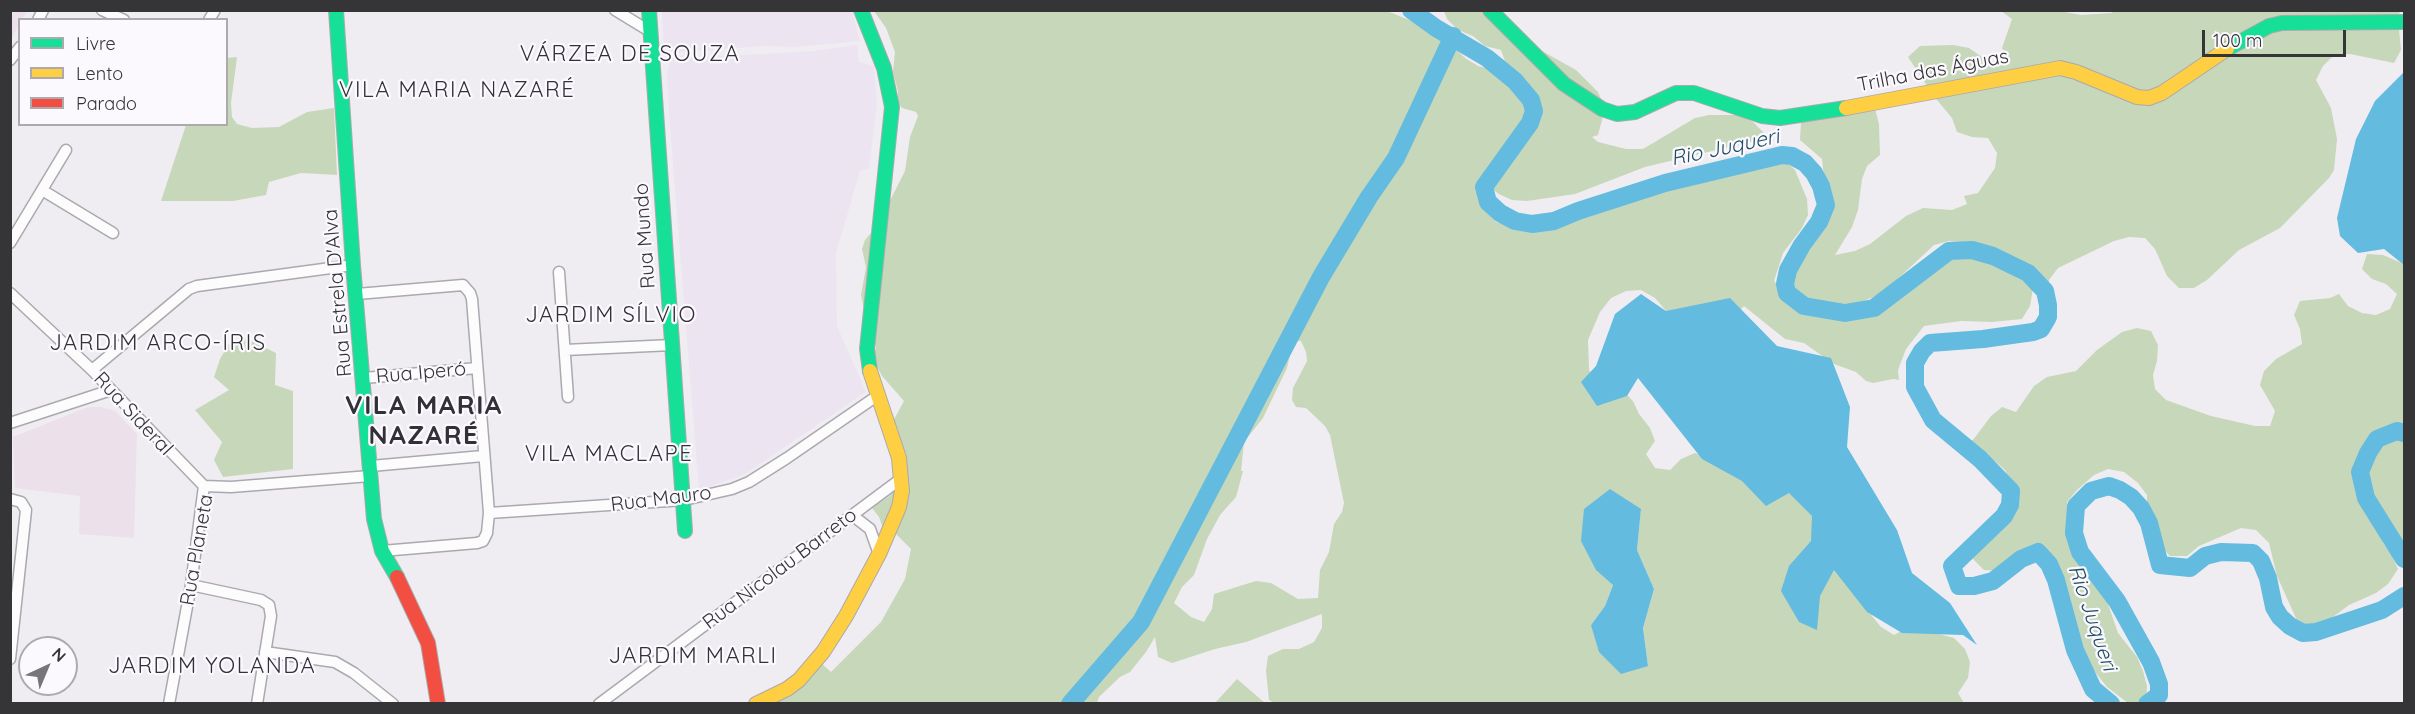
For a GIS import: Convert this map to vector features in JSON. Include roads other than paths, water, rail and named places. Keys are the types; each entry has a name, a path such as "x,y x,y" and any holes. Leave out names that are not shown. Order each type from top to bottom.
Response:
{"street":[{"path":"102,10 120,18"},
{"name":"Rua Estrela D'Alva","path":"336,10 353,265 374,519 382,551 409,600 428,643 438,704"},
{"path":"615,10 651,32"},
{"name":"Rua Mundo","path":"650,10 685,531"},
{"path":"756,704 787,689 808,670 846,616 879,554 899,507 902,478 893,438 869,368 867,349 892,107 884,68 861,10"},
{"name":"Trilha das Águas","path":"1490,10 1564,84 1602,109 1617,114 1635,112 1676,93 1694,93 1762,116 1780,118 1888,102 2060,68 2076,72 2137,97 2149,98 2162,93 2231,46 2269,26 2282,23 2404,22"},
{"path":"10,243 66,150"},
{"path":"42,190 113,233"},
{"path":"92,370 189,289 197,286 353,265"},
{"path":"559,272 568,397"},
{"path":"357,294 463,285 472,299 489,513 485,537 477,543 382,551"},
{"name":"Rua Sideral","path":"10,293 92,370 204,486"},
{"path":"565,350 672,345"},
{"name":"Rua Iperó","path":"364,378 477,368"},
{"path":"10,423 111,390"},
{"name":"Rua Mauro","path":"489,513 684,500 732,489 749,482 877,396"},
{"name":"Rua Planeta","path":"169,704 191,585 204,486 231,487 483,456"},
{"name":"Rua Nicolau Barreto","path":"599,704 902,478"},
{"path":"10,499 25,506 11,657"},
{"path":"852,515 870,529 879,554"},
{"path":"191,585 261,600 269,605 271,616 257,704"},
{"path":"265,652 335,662 354,673 393,704"}],"water":[{"path":"2404,72 2404,265 2384,249 2358,253 2340,236 2337,218 2356,139 2375,101"},
{"path":"1641,294 1666,311 1730,298 1777,346 1831,358 1850,407 1847,447 1897,530 1912,573 1950,603 1977,645 1963,635 1902,633 1867,612 1834,570 1820,596 1817,630 1799,622 1781,591 1789,566 1811,541 1812,516 1789,493 1766,506 1742,481 1702,459 1638,378 1627,396 1597,406 1581,382 1596,366 1615,314"},
{"path":"1610,489 1641,509 1637,550 1654,589 1643,628 1648,666 1621,674 1599,652 1591,625 1605,606 1613,585 1596,570 1581,541 1584,509"}],"waterway":[{"name":"Rio Juqueri","path":"1411,10 1436,28 1487,58 1515,81 1531,100 1534,111 1530,123 1484,187 1488,202 1500,213 1515,221 1532,224 1554,221 1665,183 1782,155 1792,156 1805,163 1814,173 1821,186 1826,205 1819,222 1802,245 1788,270 1785,284 1787,293 1804,306 1845,313 1874,308 1949,251 1972,250 1993,256 2028,273 2045,291 2048,317 2041,329 1983,339 1930,343 1915,363 1915,387 1933,420 1980,459 2011,491 2010,505 2004,516 1952,566 1959,586 1974,586 1993,581 2021,559 2038,552 2049,564 2056,580 2075,650 2093,689 2111,704"},
{"path":"1070,704 1141,622 1321,277 1369,197 1396,158 1453,36"},
{"name":"Rio Juqueri","path":"2404,433 2397,431 2377,439 2360,472 2366,498 2404,559"},
{"name":"Rio Juqueri","path":"2147,704 2159,695 2159,684 2151,662 2117,601 2080,552 2074,533 2076,506 2091,491 2109,486 2131,497 2141,508 2149,523 2160,565 2190,568 2205,556 2221,552 2253,553 2261,561 2268,578 2274,607 2280,617 2303,633 2316,632 2382,610 2404,596"}],"district":[{"name":"VÁRZEA DE SOUZA","path":"630,54"},
{"name":"VILA MARIA NAZARÉ","path":"457,90"},
{"name":"JARDIM SÍLVIO","path":"611,315"},
{"name":"JARDIM ARCO-ÍRIS","path":"158,343"},
{"name":"VILA MARIA NAZARÉ","path":"424,421"},
{"name":"VILA MACLAPE","path":"609,454"},
{"name":"JARDIM MARLI","path":"693,656"},
{"name":"JARDIM YOLANDA","path":"212,666"}]}
